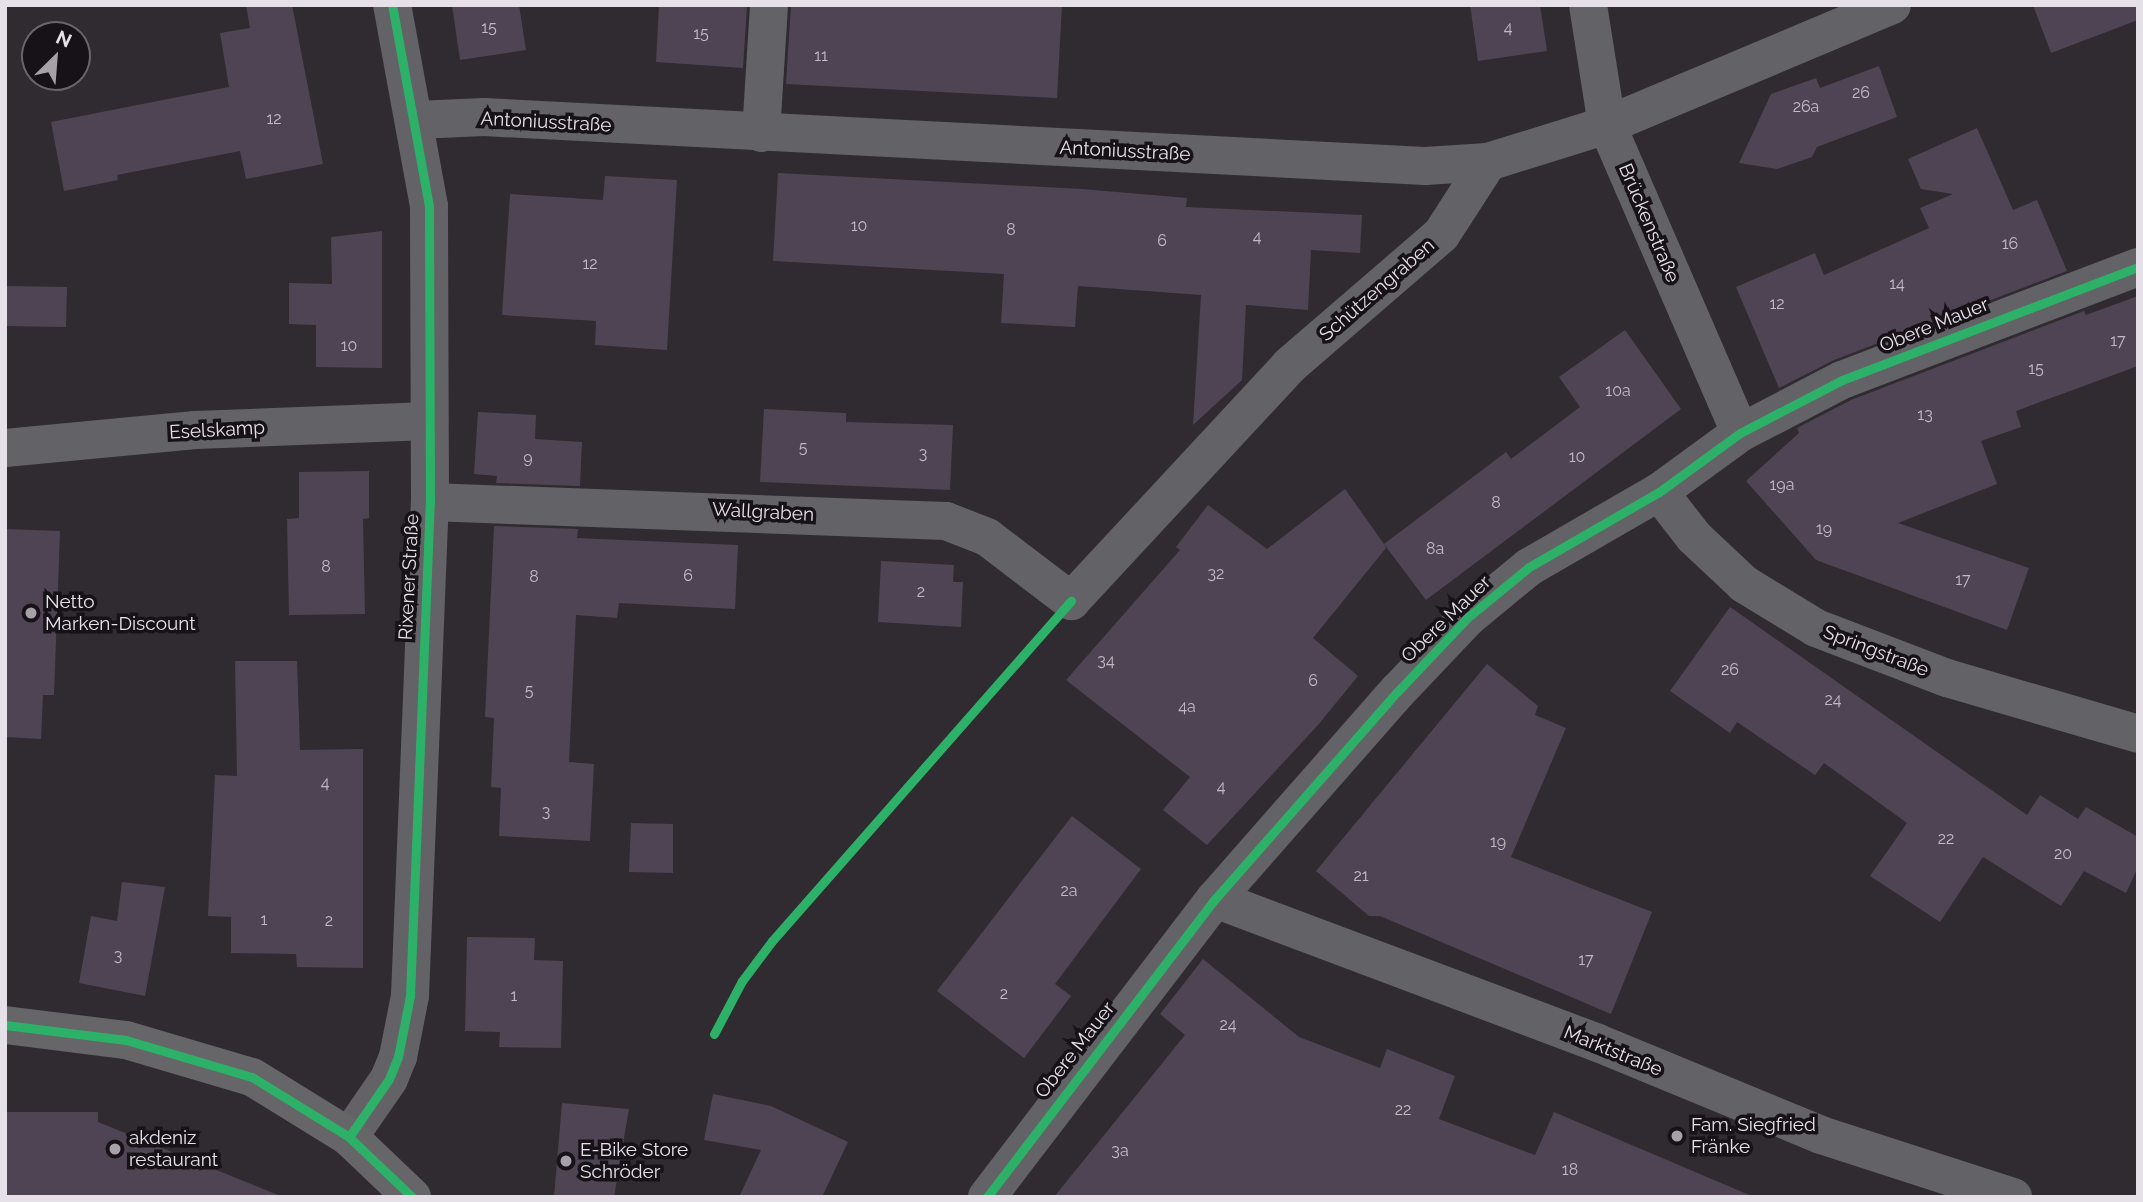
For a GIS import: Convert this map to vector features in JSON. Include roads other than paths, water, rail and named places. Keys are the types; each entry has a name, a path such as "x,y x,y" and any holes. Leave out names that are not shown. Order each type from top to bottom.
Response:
{"street":[{"name":"Rixener Straße","path":"349,1137 389,1079 398,1057 410,996 430,502 429,206 416,120 392,5"},
{"path":"761,133 769,5"},
{"name":"Brückenstraße","path":"1588,5 1607,125 1740,433"},
{"path":"1488,162 1607,125 1892,5"},
{"name":"Antoniusstraße","path":"416,120 484,117 1425,166 1488,162"},
{"name":"Schützengraben","path":"1071,601 1289,366 1441,235 1488,162"},
{"name":"Obere Mauer","path":"987,1197 1215,899 1467,618 1529,567 1659,492 1740,433 1842,380 2138,267"},
{"name":"Eselskamp","path":"5,448 195,430 429,421"},
{"name":"Springstraße","path":"1659,492 1721,565 1744,584 1816,628 1937,675 2138,734"},
{"name":"Wallgraben","path":"430,502 946,520 987,537 1071,601"},
{"name":"Marktstraße","path":"1215,899 1572,1033 1821,1135 1999,1195"},
{"path":"5,1026 102,1036 219,1065 276,1089 349,1137 412,1197"}],"place":[{"name":"Netto Marken-Discount","path":"31,613"},
{"name":"Fam. Siegfried Fränke","path":"1677,1136"},
{"name":"akdeniz restaurant","path":"115,1149"},
{"name":"E-Bike Store Schröder","path":"566,1161"}]}
